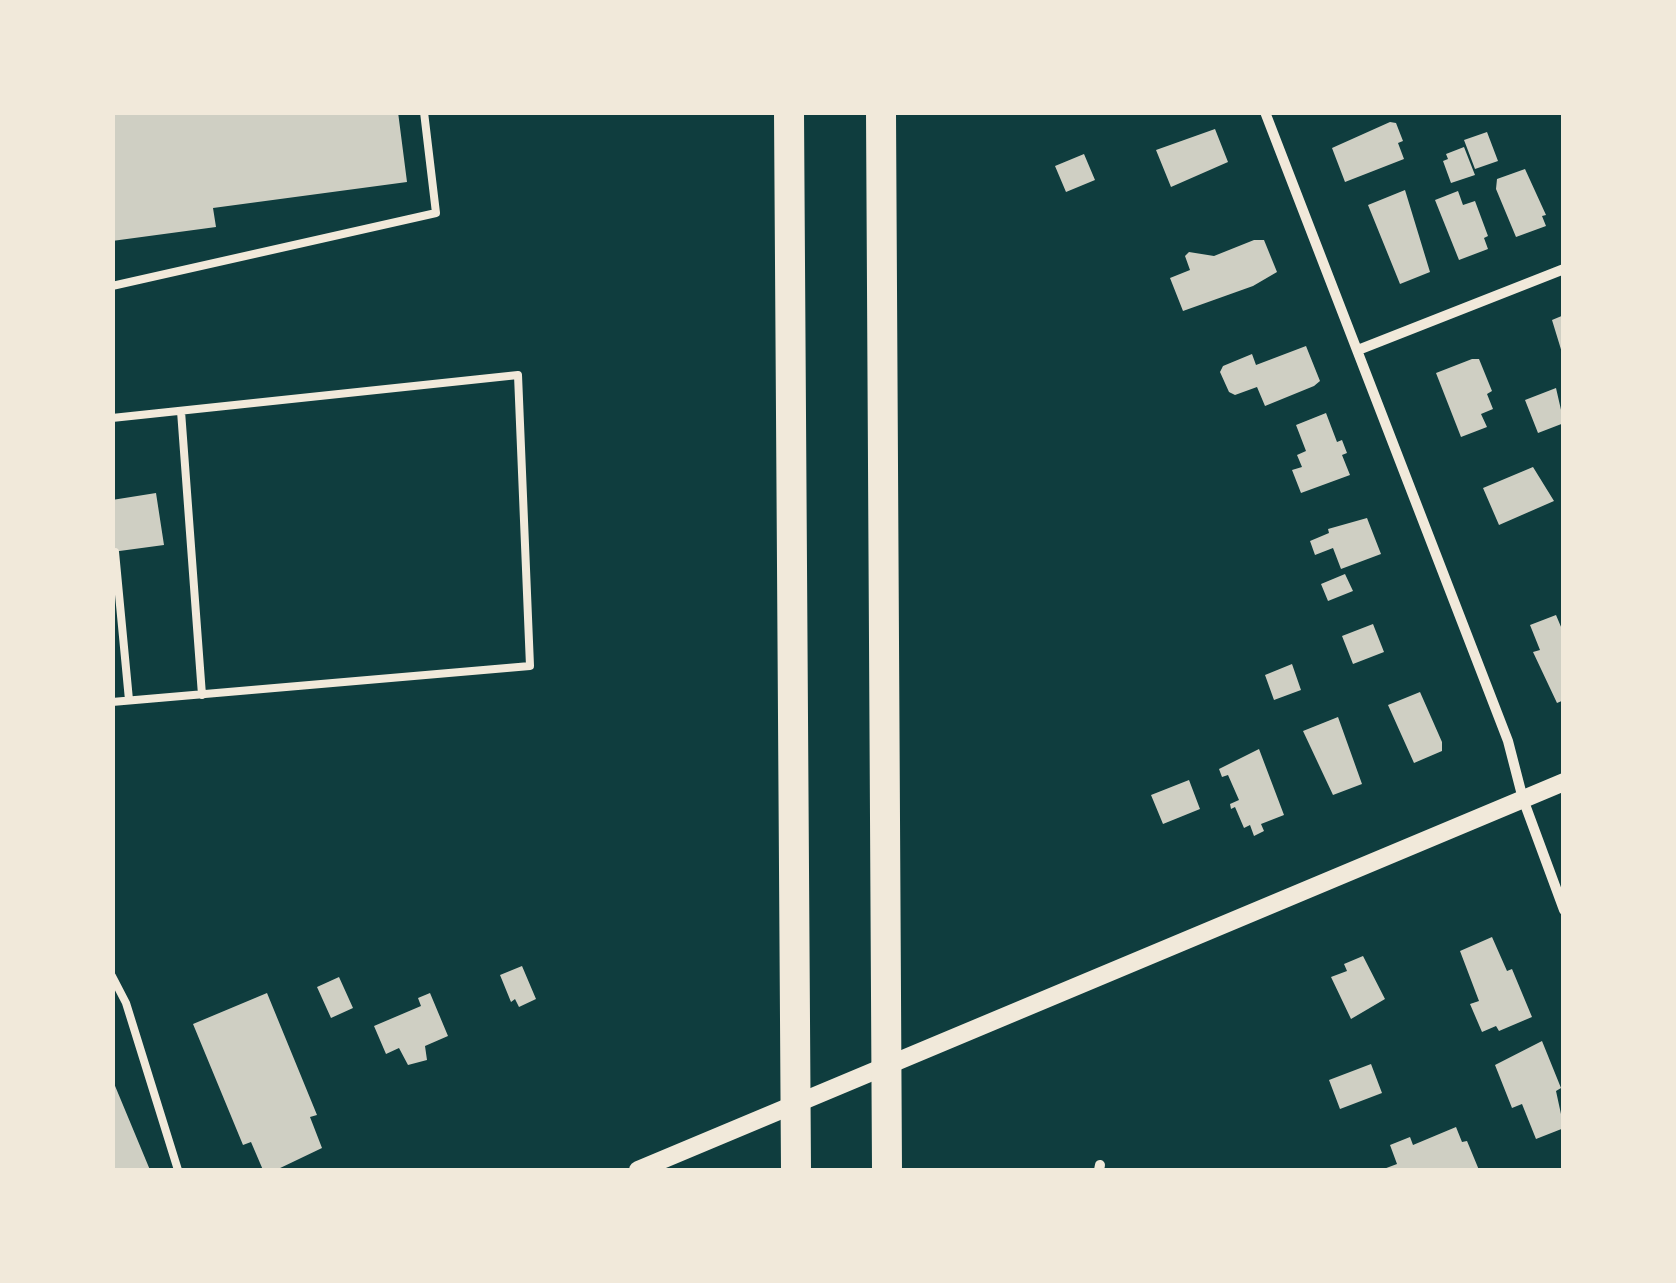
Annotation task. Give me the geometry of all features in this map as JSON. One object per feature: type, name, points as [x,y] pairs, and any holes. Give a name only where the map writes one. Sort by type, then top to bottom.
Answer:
[{"type":"highway","points":[[789,112],[796,1170]]},
{"type":"highway","points":[[880,112],[887,1170]]},
{"type":"street","points":[[1265,112],[1508,740],[1523,799],[1564,910]]},
{"type":"street","points":[[1358,350],[1564,269]]},
{"type":"street","points":[[638,1170],[934,1050],[1564,782]]},
{"type":"lane","points":[[112,286],[436,212],[424,112]]},
{"type":"lane","points":[[112,418],[518,375],[530,666],[112,702]]},
{"type":"lane","points":[[181,411],[202,695]]},
{"type":"lane","points":[[116,552],[129,700]]},
{"type":"lane","points":[[112,976],[126,1003],[178,1170]]},
{"type":"building","points":[[112,112],[398,112],[407,182],[213,208],[216,227],[112,241]]},
{"type":"building","points":[[1390,122],[1396,123],[1403,141],[1398,143],[1404,159],[1345,182],[1332,148]]},
{"type":"building","points":[[1215,129],[1228,162],[1171,187],[1156,150]]},
{"type":"building","points":[[1487,132],[1498,161],[1475,169],[1464,140]]},
{"type":"building","points":[[1464,147],[1475,175],[1451,183],[1443,161],[1448,159],[1446,154]]},
{"type":"building","points":[[1084,154],[1095,180],[1066,192],[1055,166]]},
{"type":"building","points":[[1525,169],[1546,215],[1542,216],[1546,226],[1516,237],[1496,189],[1497,179]]},
{"type":"building","points":[[1405,190],[1430,272],[1400,284],[1368,205]]},
{"type":"building","points":[[1458,191],[1463,205],[1475,201],[1488,236],[1484,238],[1488,249],[1459,260],[1435,200]]},
{"type":"building","points":[[1254,240],[1264,240],[1277,272],[1253,286],[1183,311],[1170,278],[1190,270],[1185,256],[1189,252],[1214,256]]},
{"type":"building","points":[[1564,315],[1564,356],[1563,356],[1552,320]]},
{"type":"building","points":[[1306,346],[1320,381],[1265,406],[1257,387],[1235,395],[1229,392],[1220,372],[1223,366],[1252,354],[1256,365]]},
{"type":"building","points":[[1479,359],[1492,391],[1487,394],[1493,409],[1481,414],[1487,427],[1461,437],[1436,373]]},
{"type":"building","points":[[1556,388],[1564,423],[1538,433],[1525,400]]},
{"type":"building","points":[[1326,413],[1337,442],[1342,440],[1347,453],[1342,455],[1350,475],[1301,493],[1292,470],[1302,467],[1297,455],[1306,451],[1296,425]]},
{"type":"building","points":[[1533,467],[1554,501],[1499,525],[1483,488]]},
{"type":"building","points":[[156,493],[164,545],[112,552],[112,500]]},
{"type":"building","points":[[1367,518],[1381,554],[1341,569],[1333,548],[1315,555],[1310,541],[1329,533],[1328,529]]},
{"type":"building","points":[[1345,574],[1353,591],[1328,601],[1321,584]]},
{"type":"building","points":[[1556,615],[1564,634],[1564,700],[1557,703],[1533,652],[1540,650],[1530,625]]},
{"type":"building","points":[[1373,624],[1384,652],[1353,664],[1342,636]]},
{"type":"building","points":[[1292,664],[1301,690],[1274,700],[1265,675]]},
{"type":"building","points":[[1420,692],[1442,742],[1442,751],[1414,763],[1388,705]]},
{"type":"building","points":[[1338,717],[1362,784],[1333,795],[1303,731]]},
{"type":"building","points":[[1259,749],[1284,815],[1261,824],[1264,831],[1254,836],[1250,825],[1244,828],[1235,807],[1231,809],[1230,804],[1239,800],[1228,775],[1222,777],[1219,769]]},
{"type":"building","points":[[1189,780],[1200,809],[1163,824],[1151,795]]},
{"type":"building","points":[[1492,937],[1507,971],[1512,969],[1532,1017],[1499,1031],[1496,1026],[1482,1032],[1470,1004],[1479,1001],[1460,951]]},
{"type":"building","points":[[1363,956],[1385,999],[1351,1019],[1331,977],[1347,971],[1344,964]]},
{"type":"building","points":[[522,966],[536,999],[519,1007],[515,999],[511,1002],[500,975]]},
{"type":"building","points":[[339,977],[353,1008],[331,1018],[317,987]]},
{"type":"building","points":[[267,993],[317,1115],[310,1117],[322,1148],[276,1170],[263,1170],[251,1142],[243,1145],[193,1024]]},
{"type":"building","points":[[430,993],[448,1036],[425,1046],[427,1060],[408,1065],[399,1048],[386,1054],[374,1026],[421,1006],[418,998]]},
{"type":"building","points":[[1542,1041],[1561,1088],[1556,1091],[1564,1128],[1536,1139],[1522,1104],[1512,1108],[1495,1065]]},
{"type":"building","points":[[1371,1064],[1382,1093],[1340,1109],[1329,1080]]},
{"type":"building","points":[[113,1081],[150,1170],[113,1170]]},
{"type":"building","points":[[1456,1127],[1462,1142],[1467,1141],[1479,1170],[1381,1170],[1397,1164],[1390,1145],[1410,1137],[1413,1145]]}]
